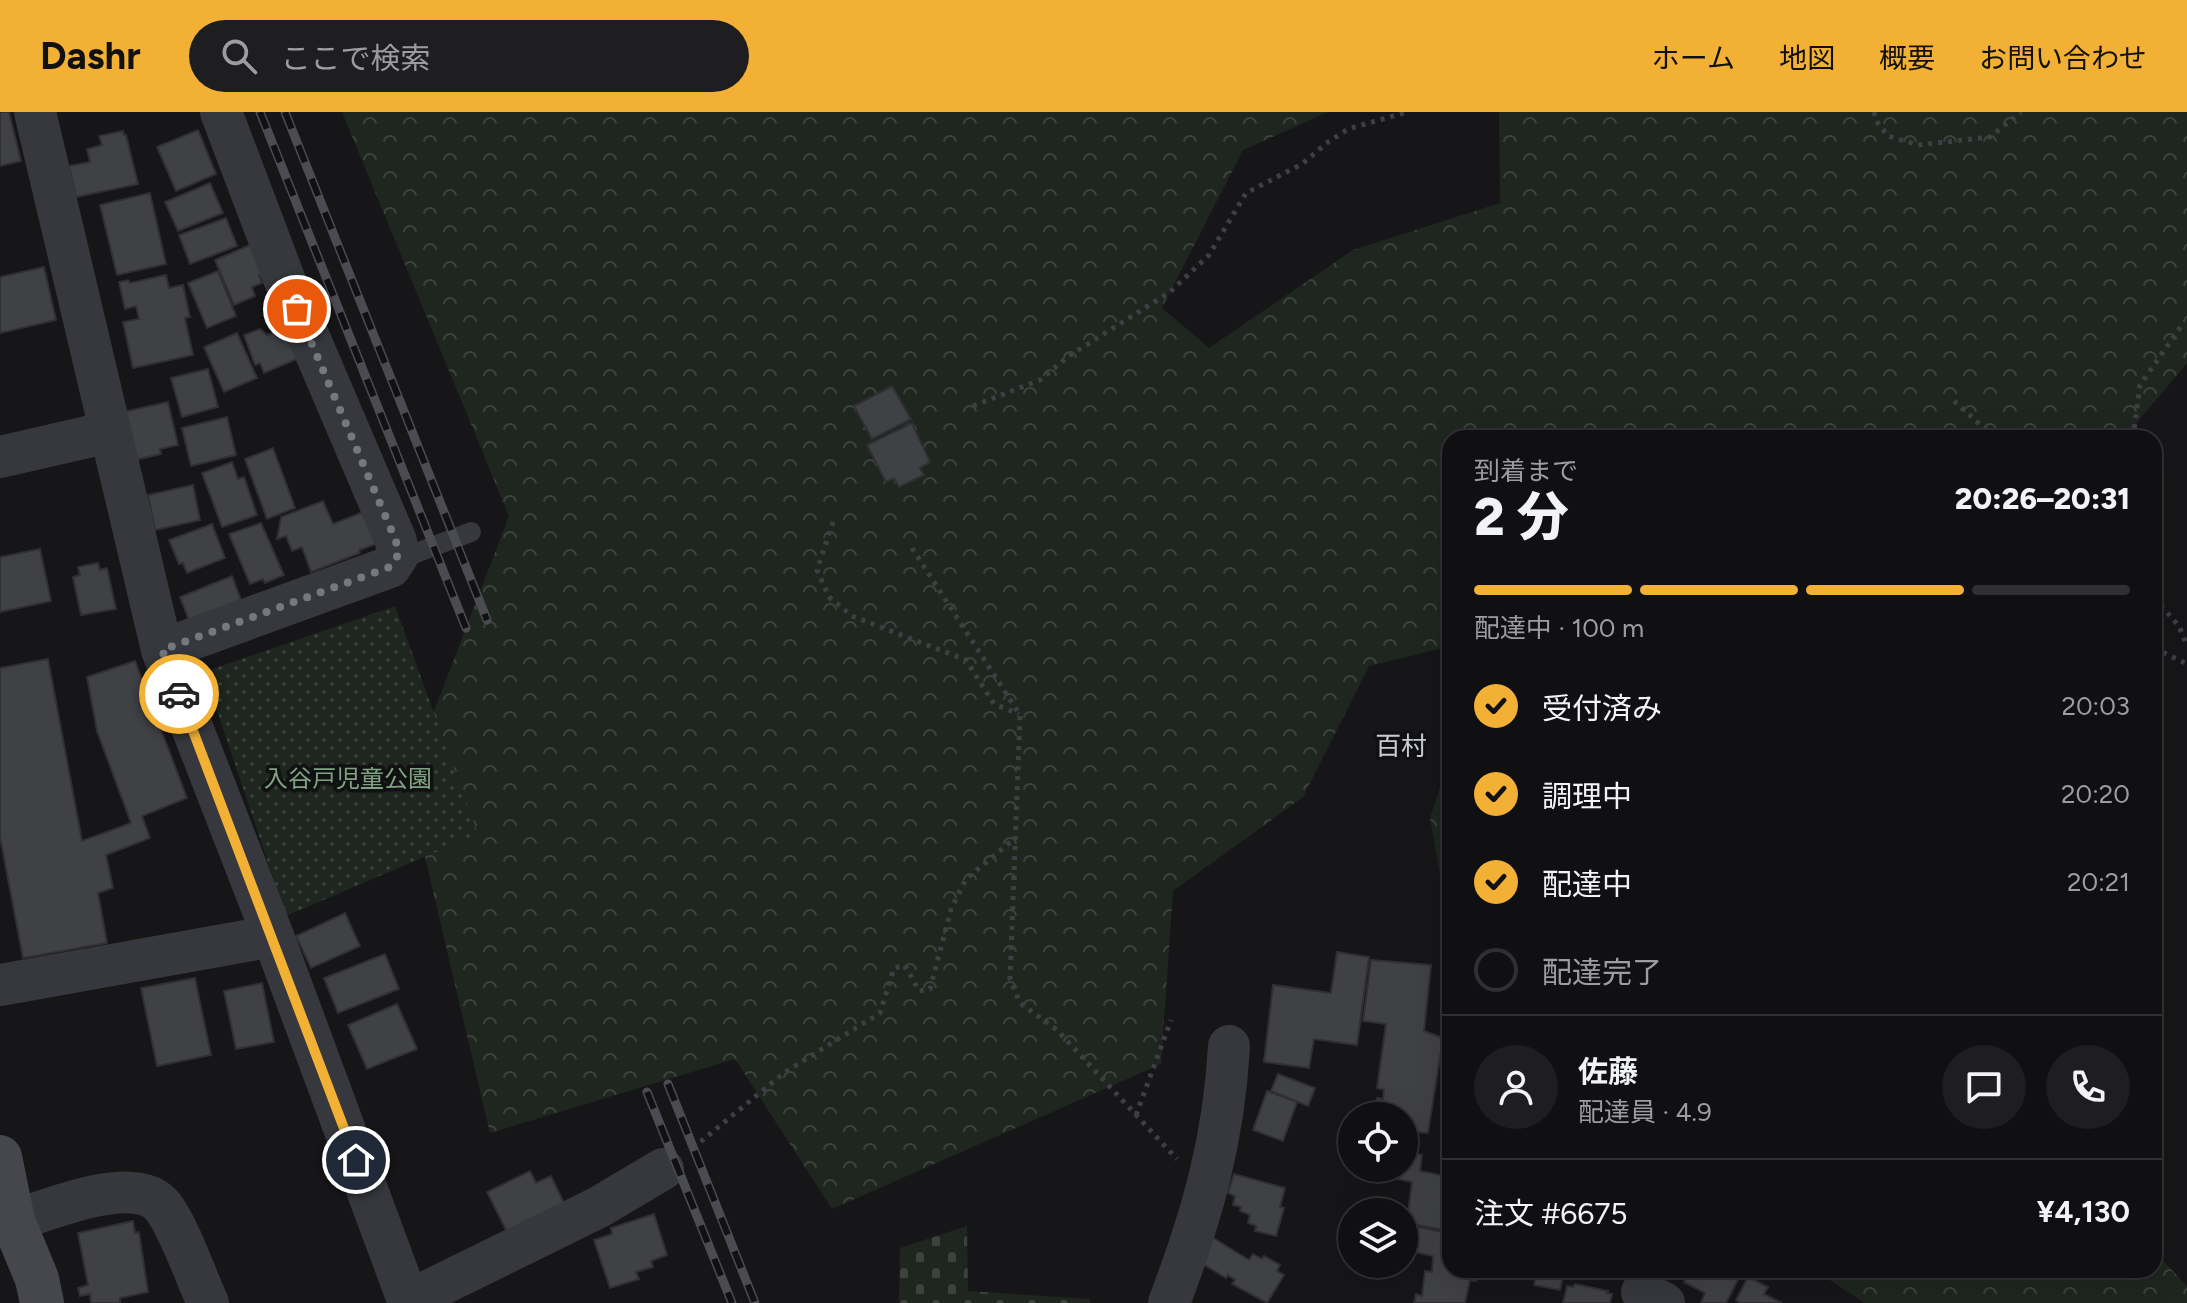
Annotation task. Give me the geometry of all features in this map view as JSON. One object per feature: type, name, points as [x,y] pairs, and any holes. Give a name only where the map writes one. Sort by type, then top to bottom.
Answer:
[{"type":"street","points":[[35,112],[162,650],[273,936],[408,1302],[599,1207],[663,1169]]},
{"type":"street","points":[[162,650],[390,567],[399,548],[285,281],[221,112]]},
{"type":"street","points":[[0,457],[109,432]]},
{"type":"street","points":[[0,985],[273,936]]},
{"type":"street","points":[[1169,1303],[1208,1192],[1227,1093],[1229,1046]]},
{"type":"street","points":[[0,1157],[13,1303]]},
{"type":"street","points":[[6,1222],[119,1191],[146,1194],[165,1209],[208,1303]]},
{"type":"street","points":[[6,1222],[37,1279],[42,1303]]},
{"type":"lane","points":[[395,561],[471,532]]},
{"type":"path","points":[[973,406],[1040,380],[1069,356],[1170,292],[1209,255],[1246,193],[1302,164],[1348,129],[1407,112]]},
{"type":"path","points":[[1874,112],[1876,121],[1888,136],[1902,143],[1918,145],[1990,137],[2021,112]]},
{"type":"path","points":[[2134,430],[2140,385],[2184,322]]},
{"type":"path","points":[[1954,401],[1986,430]]},
{"type":"path","points":[[833,522],[817,570],[829,597],[852,616],[966,660],[994,704],[1020,715]]},
{"type":"path","points":[[912,548],[1020,715],[1010,979],[1020,1003],[1057,1030],[1208,1192]]},
{"type":"path","points":[[2162,607],[2179,626],[2187,646]]},
{"type":"path","points":[[2162,652],[2187,664]]},
{"type":"path","points":[[712,1134],[785,1072],[880,1013],[894,968],[905,965],[919,991],[930,989],[951,909],[966,879],[1014,839]]},
{"type":"path","points":[[1136,1115],[1171,1020]]},
{"type":"green space","points":[[342,112],[1328,112],[1243,150],[1162,308],[1209,348],[1353,250],[1500,203],[1499,112],[2187,112],[2187,363],[2131,430],[1442,430],[1442,648],[1369,666],[1303,797],[1173,891],[1161,1064],[832,1209],[735,1059],[490,1133],[407,781],[509,516]]},
{"type":"green space","name":"入谷戸児童公園","points":[[395,606],[478,834],[286,916],[204,672]]},
{"type":"green space","points":[[1442,781],[1442,886],[1430,818]]},
{"type":"green space","points":[[967,1226],[968,1291],[1090,1299],[1090,1303],[899,1303],[900,1248]]},
{"type":"green space","points":[[2162,1259],[2187,1286],[2187,1303],[1865,1303],[1826,1278],[2162,1278]]},
{"type":"building","points":[[0,112],[9,112],[21,161],[0,166]]},
{"type":"building","points":[[198,130],[216,174],[176,191],[157,147]]},
{"type":"building","points":[[123,131],[138,184],[76,197],[69,166],[90,162],[87,149],[102,145],[99,136]]},
{"type":"building","points":[[210,183],[223,213],[178,231],[165,202]]},
{"type":"building","points":[[150,193],[166,264],[117,275],[100,205]]},
{"type":"building","points":[[226,218],[237,246],[190,264],[179,235]]},
{"type":"building","points":[[250,245],[262,274],[259,275],[262,283],[252,287],[255,296],[234,305],[215,260]]},
{"type":"building","points":[[44,267],[56,320],[0,333],[0,277]]},
{"type":"building","points":[[218,271],[236,316],[207,328],[188,283]]},
{"type":"building","points":[[166,275],[169,288],[183,285],[190,317],[185,318],[193,355],[133,368],[123,322],[139,319],[136,306],[125,309],[119,282],[128,280],[130,283]]},
{"type":"building","points":[[287,327],[299,358],[264,373],[260,363],[255,365],[244,335],[260,329],[267,335]]},
{"type":"building","points":[[237,333],[257,378],[224,392],[204,347]]},
{"type":"building","points":[[208,369],[218,407],[182,417],[171,378]]},
{"type":"building","points":[[892,386],[911,419],[872,439],[854,406]]},
{"type":"building","points":[[168,402],[178,445],[160,449],[161,454],[135,460],[123,412]]},
{"type":"building","points":[[227,417],[236,455],[191,466],[182,428]]},
{"type":"building","points":[[912,423],[930,462],[920,468],[924,475],[899,487],[894,478],[886,482],[867,445]]},
{"type":"building","points":[[273,448],[295,508],[267,519],[245,459]]},
{"type":"building","points":[[232,462],[238,479],[244,477],[257,515],[222,527],[202,473]]},
{"type":"building","points":[[193,485],[200,520],[155,530],[148,495]]},
{"type":"building","points":[[323,501],[333,524],[363,512],[376,544],[311,572],[302,547],[292,551],[286,536],[277,539],[281,517]]},
{"type":"building","points":[[261,523],[284,575],[265,583],[263,579],[250,584],[229,534]]},
{"type":"building","points":[[212,524],[225,558],[187,573],[183,563],[179,564],[169,540]]},
{"type":"building","points":[[40,549],[51,601],[0,612],[0,557]]},
{"type":"building","points":[[98,563],[100,570],[107,568],[116,609],[81,615],[73,577],[80,575],[78,567]]},
{"type":"building","points":[[232,576],[241,600],[189,620],[180,597]]},
{"type":"building","points":[[48,659],[82,841],[131,823],[97,731],[87,677],[135,661],[187,798],[142,816],[150,838],[106,855],[113,888],[98,893],[107,943],[23,958],[0,837],[0,668]]},
{"type":"building","points":[[345,913],[360,946],[311,968],[296,936]]},
{"type":"building","points":[[1337,952],[1369,957],[1357,1045],[1314,1039],[1309,1068],[1264,1062],[1273,985],[1331,993]]},
{"type":"building","points":[[385,954],[399,989],[338,1013],[324,978]]},
{"type":"building","points":[[1371,960],[1431,965],[1424,1031],[1442,1038],[1442,1044],[1428,1133],[1418,1132],[1418,1102],[1376,1102],[1377,1098],[1383,1099],[1384,1090],[1377,1088],[1386,1024],[1363,1021]]},
{"type":"building","points":[[195,978],[211,1055],[157,1066],[141,988]]},
{"type":"building","points":[[262,983],[274,1042],[236,1049],[224,991]]},
{"type":"building","points":[[397,1004],[417,1049],[367,1069],[348,1025]]},
{"type":"building","points":[[1278,1074],[1315,1088],[1308,1106],[1271,1091]]},
{"type":"building","points":[[1267,1091],[1297,1102],[1283,1141],[1253,1130]]},
{"type":"building","points":[[1418,1154],[1422,1155],[1420,1171],[1442,1175],[1442,1230],[1418,1225],[1418,1198],[1410,1198],[1412,1182],[1418,1182]]},
{"type":"building","points":[[530,1171],[536,1183],[551,1176],[565,1205],[508,1234],[487,1192]]},
{"type":"building","points":[[1234,1174],[1285,1188],[1280,1207],[1284,1208],[1276,1236],[1255,1231],[1256,1226],[1248,1223],[1250,1215],[1233,1205],[1235,1196],[1228,1193]]},
{"type":"building","points":[[654,1214],[667,1255],[651,1261],[653,1267],[636,1272],[639,1279],[610,1288],[594,1240],[612,1234],[611,1228]]},
{"type":"building","points":[[133,1221],[135,1233],[139,1232],[148,1292],[120,1298],[120,1303],[91,1303],[90,1294],[80,1296],[78,1288],[88,1285],[78,1233]]},
{"type":"building","points":[[1418,1227],[1442,1232],[1442,1278],[1477,1278],[1476,1281],[1470,1280],[1465,1303],[1414,1303],[1416,1294],[1422,1296],[1425,1271],[1432,1272],[1433,1256],[1418,1253]]},
{"type":"building","points":[[1210,1236],[1249,1260],[1253,1254],[1280,1265],[1277,1271],[1284,1275],[1267,1303],[1232,1284],[1235,1280],[1228,1275],[1226,1278],[1196,1260]]},
{"type":"building","points":[[1535,1278],[1562,1278],[1560,1290],[1534,1285]]},
{"type":"building","points":[[1686,1278],[1739,1278],[1726,1303],[1701,1303],[1705,1293],[1684,1282]]},
{"type":"building","points":[[1750,1278],[1768,1287],[1764,1294],[1782,1303],[1740,1303],[1736,1300]]},
{"type":"building","points":[[1575,1284],[1608,1291],[1612,1294],[1610,1303],[1563,1303],[1567,1286],[1573,1287]]},
{"type":"railway","points":[[260,112],[466,628]]},
{"type":"railway","points":[[285,112],[487,620]]},
{"type":"railway","points":[[668,1084],[755,1303]]},
{"type":"railway","points":[[647,1092],[732,1303]]},
{"type":"way so far","points":[[179,694],[162,650],[390,567],[398,555],[399,548],[297,309]]},
{"type":"district","name":"百村","points":[[1401,746]]},
{"type":"route","points":[[179,694],[356,1160]]}]
